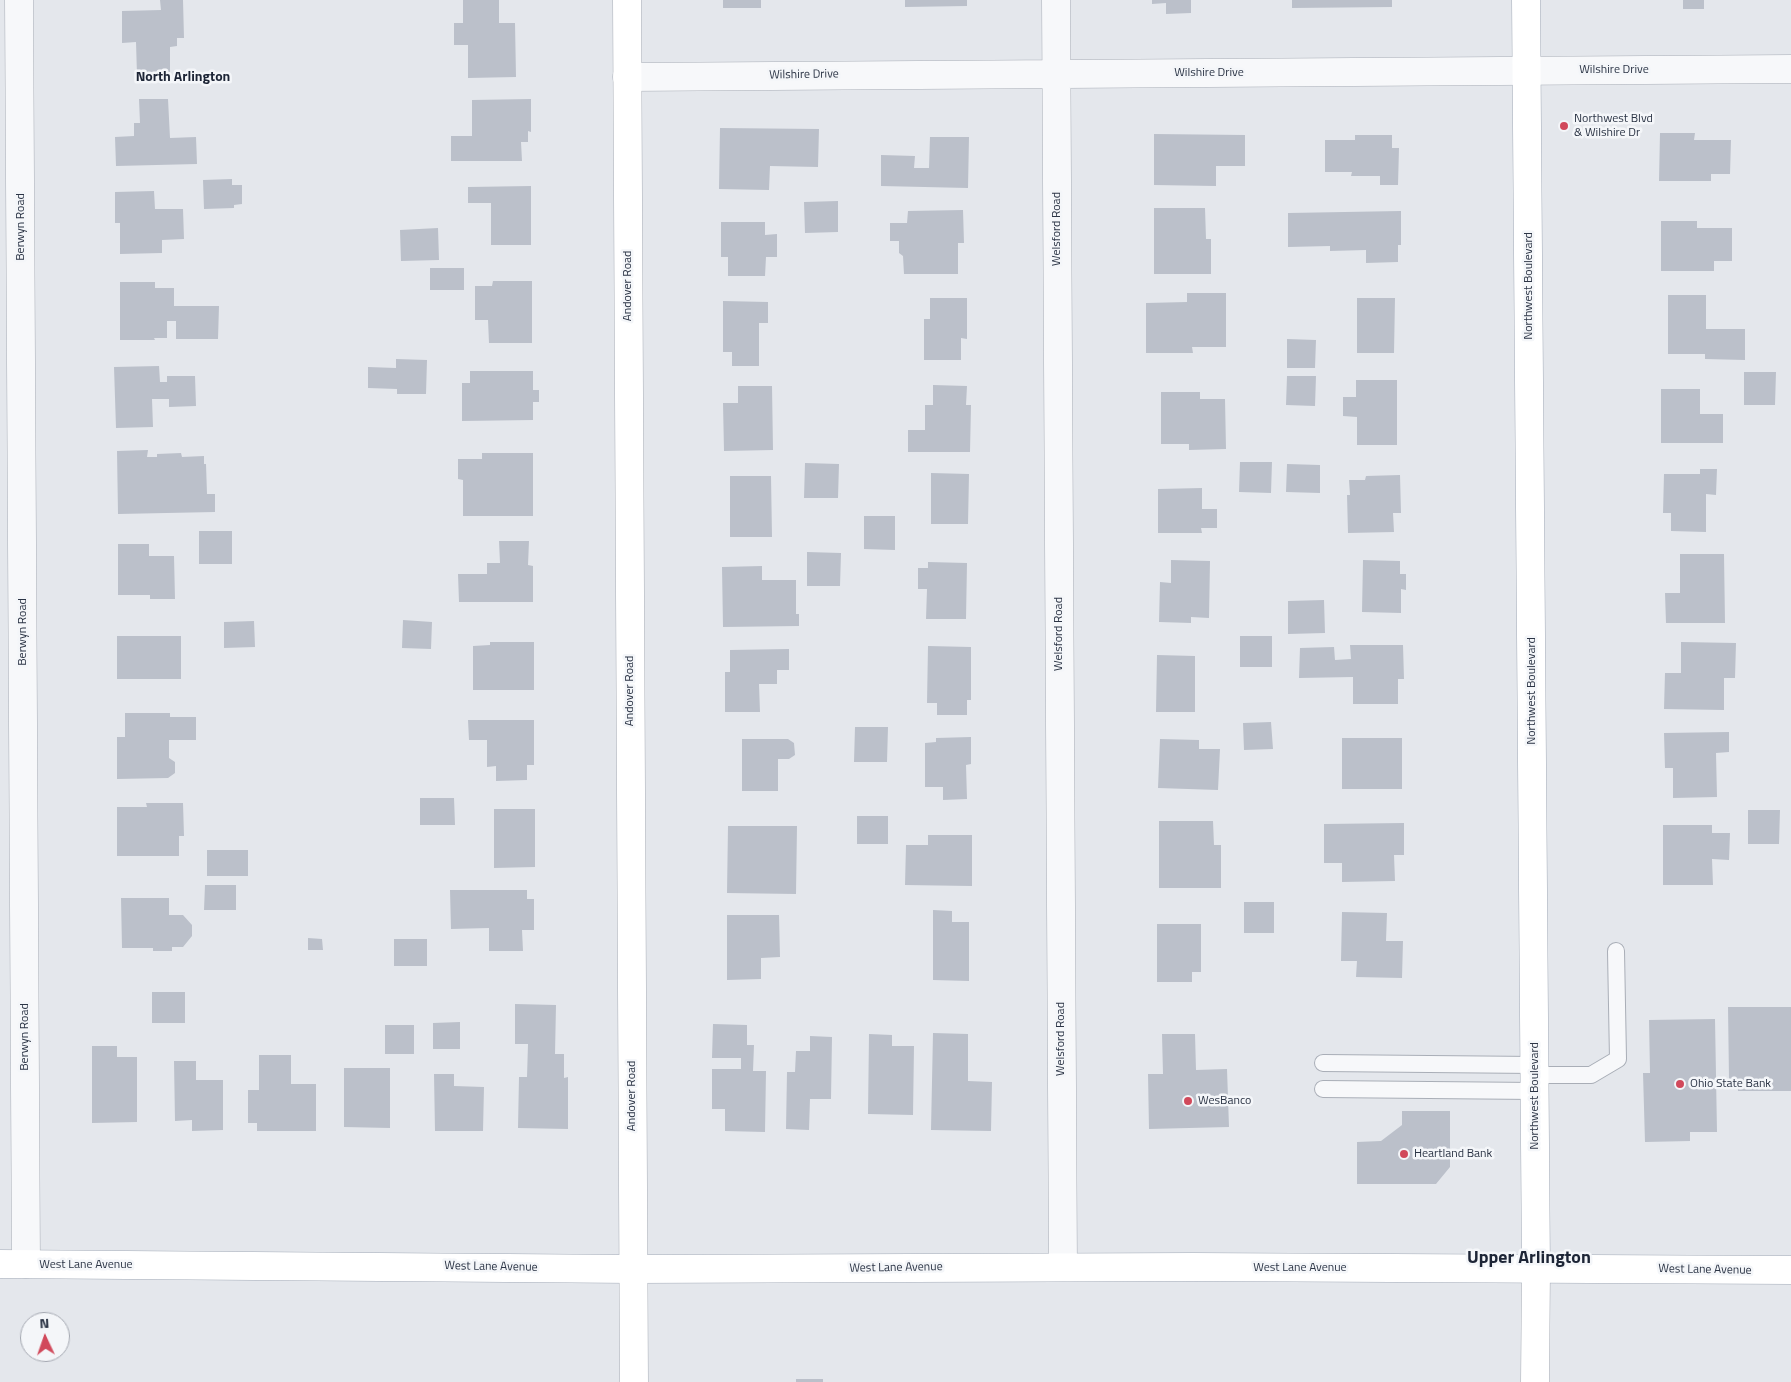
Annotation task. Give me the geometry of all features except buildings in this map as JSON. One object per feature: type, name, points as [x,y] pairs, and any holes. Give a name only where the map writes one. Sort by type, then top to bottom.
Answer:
[{"type":"main road","name":"Andover Road","points":[[627,0],[634,1382]]},
{"type":"main road","name":"Northwest Boulevard","points":[[1526,0],[1535,1077],[1535,1382]]},
{"type":"main road","name":"West Lane Avenue","points":[[13,1264],[633,1268],[1063,1267],[1791,1270]]},
{"type":"street","name":"Berwyn Road","points":[[13,1264],[19,0]]},
{"type":"street","name":"Welsford Road","points":[[1056,0],[1063,1267]]},
{"type":"street","name":"Wilshire Drive","points":[[627,77],[1791,69]]},
{"type":"lane","points":[[1323,1089],[1590,1075],[1618,1058],[1616,951]]},
{"type":"lane","points":[[1323,1063],[1535,1077]]},
{"type":"place","name":"Northwest Blvd & Wilshire Dr","points":[[1564,126]]},
{"type":"place","name":"Ohio State Bank","points":[[1680,1084]]},
{"type":"place","name":"WesBanco","points":[[1188,1101]]},
{"type":"place","name":"Heartland Bank","points":[[1404,1154]]},
{"type":"district","name":"North Arlington","points":[[183,78]]},
{"type":"district","name":"Upper Arlington","points":[[1529,1259]]}]
